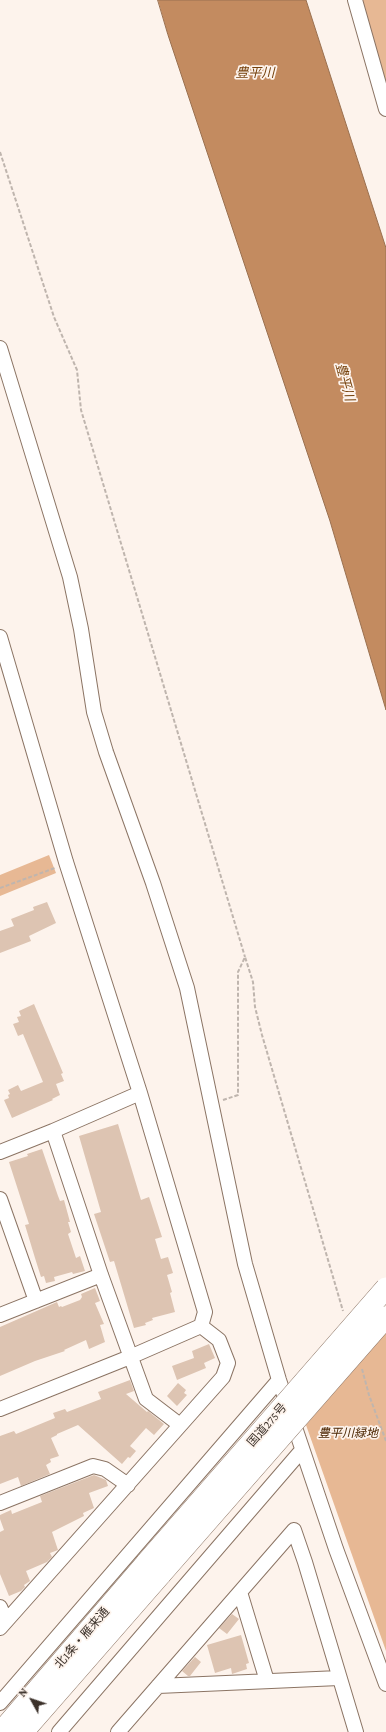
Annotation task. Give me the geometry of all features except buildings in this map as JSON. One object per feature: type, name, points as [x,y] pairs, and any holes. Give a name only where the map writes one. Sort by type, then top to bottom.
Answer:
[{"type":"highway","name":"国道275号","points":[[154,1568],[386,1288]]},
{"type":"highway","name":"国道275号","points":[[154,1568],[386,1317]]},
{"type":"highway","name":"北1条・雁来通","points":[[1,1732],[154,1568]]},
{"type":"highway","name":"北1条・雁来通","points":[[23,1732],[154,1568]]},
{"type":"street","points":[[355,0],[386,109]]},
{"type":"street","points":[[0,348],[70,578],[81,629],[96,718],[106,752],[153,883],[187,988],[245,1264],[279,1380],[302,1450],[336,1549],[386,1684]]},
{"type":"street","points":[[0,637],[66,862],[140,1093],[205,1312],[201,1326]]},
{"type":"street","points":[[0,1152],[53,1131],[140,1093]]},
{"type":"street","points":[[53,1131],[101,1275],[146,1399],[180,1425]]},
{"type":"street","points":[[0,1199],[36,1301]]},
{"type":"street","points":[[0,1315],[101,1275]]},
{"type":"street","points":[[0,1409],[130,1357],[201,1326]]},
{"type":"street","points":[[3,1625],[223,1377],[228,1363],[219,1340],[201,1326]]},
{"type":"street","points":[[0,1703],[279,1380]]},
{"type":"street","points":[[59,1732],[302,1450]]},
{"type":"street","points":[[0,1503],[93,1466],[105,1469],[128,1485]]},
{"type":"street","points":[[118,1732],[294,1530],[356,1732]]},
{"type":"street","points":[[240,1592],[267,1681]]},
{"type":"street","points":[[0,1607],[3,1625]]},
{"type":"street","points":[[158,1686],[339,1678]]},
{"type":"path","points":[[0,152],[54,317],[77,370],[81,410],[245,957],[254,982],[255,1007],[262,1035],[343,1311]]},
{"type":"path","points":[[0,888],[57,867]]},
{"type":"path","points":[[211,1105],[238,1095],[238,972],[245,957]]},
{"type":"path","points":[[362,1368],[369,1395],[386,1442]]},
{"type":"green space","points":[[359,0],[386,0],[386,96]]},
{"type":"green space","points":[[49,855],[56,873],[0,896],[0,875]]},
{"type":"green space","name":"豊平川緑地","points":[[386,1330],[386,1651],[306,1425]]},
{"type":"water","name":"豊平川","points":[[158,0],[306,0],[386,248],[386,710],[330,521],[168,35]]}]
